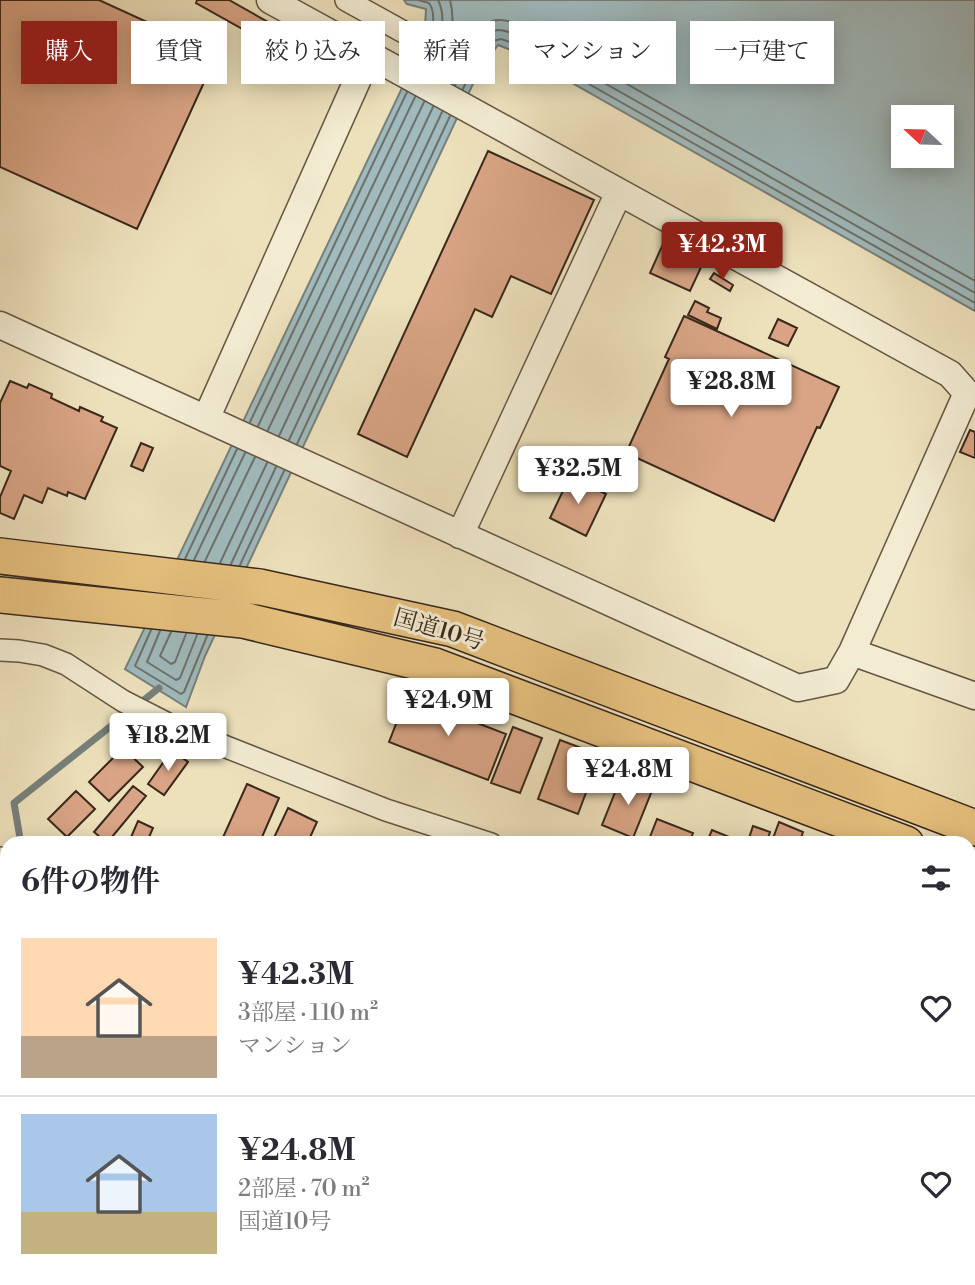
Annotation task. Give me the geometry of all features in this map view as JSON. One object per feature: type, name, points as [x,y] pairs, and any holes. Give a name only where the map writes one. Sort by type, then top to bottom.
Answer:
[{"type":"highway","name":"国道10号","points":[[0,556],[260,587],[453,629],[975,828]]},
{"type":"highway","name":"国道10号","points":[[0,594],[243,620],[435,666],[885,836]]},
{"type":"street","points":[[270,0],[309,21]]},
{"type":"street","points":[[346,0],[399,29]]},
{"type":"street","points":[[0,324],[798,688],[836,680],[852,652],[967,393],[950,374],[385,62]]},
{"type":"street","points":[[211,421],[365,84]]},
{"type":"street","points":[[460,535],[619,192]]},
{"type":"street","points":[[0,650],[19,650],[43,655],[66,664],[123,701],[168,724],[386,810],[466,836]]},
{"type":"street","points":[[852,652],[975,696]]},
{"type":"water","points":[[404,0],[975,0],[975,311],[574,84],[676,84],[676,21],[509,21],[509,49],[498,45],[495,49],[495,21],[425,21],[426,9],[407,4]]},
{"type":"water","points":[[404,84],[473,84],[205,656],[186,707],[125,669]]},
{"type":"building","points":[[0,0],[99,0],[145,21],[131,21],[131,84],[203,84],[137,229],[0,167]]},
{"type":"building","points":[[197,0],[229,0],[266,21],[241,21],[241,28],[196,3]]},
{"type":"building","points":[[488,151],[594,200],[551,294],[511,276],[492,317],[475,309],[407,457],[358,434]]},
{"type":"building","points":[[663,244],[703,263],[690,291],[650,273]]},
{"type":"building","points":[[714,273],[733,285],[730,291],[710,279]]},
{"type":"building","points":[[695,301],[709,308],[707,312],[721,318],[717,329],[688,315]]},
{"type":"building","points":[[684,316],[839,387],[820,428],[817,427],[774,521],[626,453],[669,359],[665,357]]},
{"type":"building","points":[[778,319],[797,328],[788,346],[769,338]]},
{"type":"building","points":[[10,381],[27,388],[29,384],[52,394],[51,398],[79,411],[80,407],[103,417],[101,421],[117,428],[85,499],[68,492],[67,496],[48,488],[42,503],[24,495],[14,519],[0,513],[0,497],[11,471],[0,466],[0,403]]},
{"type":"building","points":[[970,430],[975,432],[975,458],[960,452]]},
{"type":"building","points":[[141,443],[153,448],[143,471],[131,466]]},
{"type":"building","points":[[570,476],[606,494],[586,536],[550,518]]},
{"type":"building","points":[[407,696],[506,734],[488,780],[389,742]]},
{"type":"building","points":[[513,727],[542,738],[520,793],[491,783]]},
{"type":"building","points":[[560,740],[600,755],[578,814],[538,799]]},
{"type":"building","points":[[123,748],[143,767],[109,801],[89,782]]},
{"type":"building","points":[[172,750],[188,762],[164,795],[148,784]]},
{"type":"building","points":[[622,775],[653,788],[634,836],[602,825]]},
{"type":"building","points":[[247,784],[279,798],[262,836],[224,836]]},
{"type":"building","points":[[133,786],[146,796],[113,836],[99,836],[94,832]]},
{"type":"building","points":[[76,791],[95,809],[68,836],[48,819]]},
{"type":"building","points":[[288,808],[317,822],[311,836],[275,836]]},
{"type":"building","points":[[657,819],[693,833],[692,836],[650,836]]},
{"type":"building","points":[[138,821],[153,828],[150,836],[131,836]]},
{"type":"building","points":[[779,822],[803,832],[802,836],[774,836]]},
{"type":"building","points":[[753,826],[770,832],[769,836],[750,836]]},
{"type":"building","points":[[712,830],[727,836],[709,836]]},
{"type":"waterway","points":[[20,836],[14,803],[159,688]]}]
